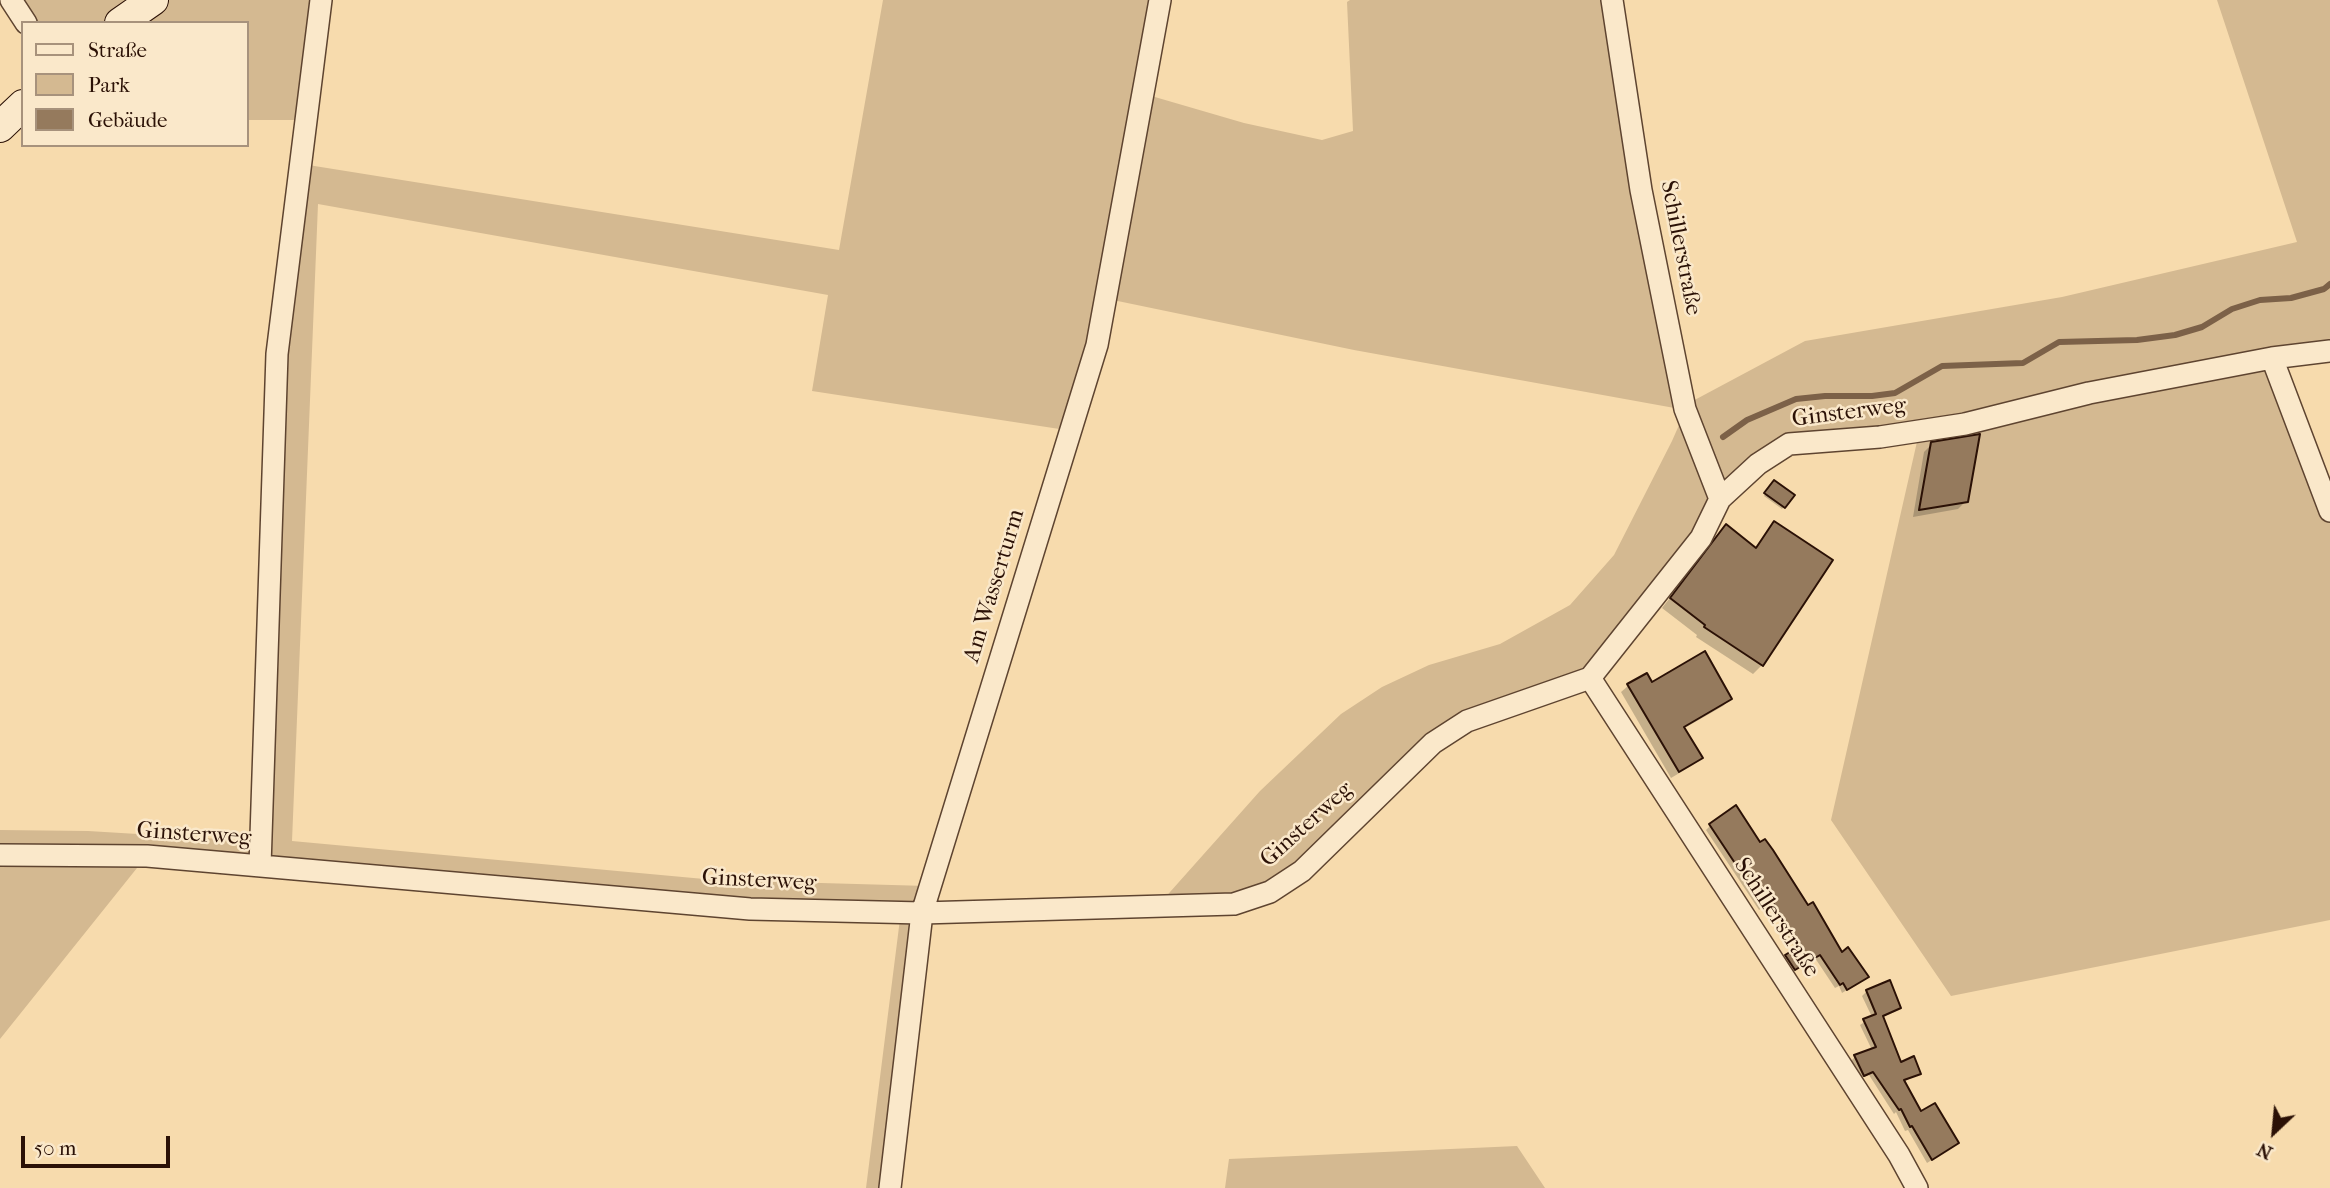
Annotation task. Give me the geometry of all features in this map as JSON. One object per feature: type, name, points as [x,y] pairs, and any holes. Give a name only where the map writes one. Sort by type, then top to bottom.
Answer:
[{"type":"main road","points":[[123,21],[152,0]]},
{"type":"main road","points":[[0,127],[21,107]]},
{"type":"street","points":[[11,0],[25,21]]},
{"type":"street","points":[[260,866],[277,354],[321,0]]},
{"type":"street","name":"Am Wasserturm","points":[[890,1188],[922,913],[1097,345],[1160,0]]},
{"type":"street","name":"Schillerstraße","points":[[1612,0],[1642,190],[1685,409],[1720,499]]},
{"type":"street","name":"Ginsterweg","points":[[0,855],[147,856],[750,909],[922,913],[1234,904],[1270,892],[1302,871],[1433,743],[1467,721],[1590,678],[1701,538],[1720,499],[1758,464],[1789,444],[1880,437],[1965,424],[2089,393],[2272,358],[2330,351]]},
{"type":"street","points":[[2272,358],[2330,511]]},
{"type":"street","name":"Schillerstraße","points":[[1590,678],[1899,1155],[1917,1188]]},
{"type":"green space","points":[[21,0],[139,0],[107,21],[36,21]]},
{"type":"green space","points":[[166,0],[317,0],[301,120],[248,120],[248,21],[133,21]]},
{"type":"green space","points":[[883,0],[1151,0],[1092,344],[1066,430],[812,391],[828,295],[318,204],[292,841],[715,880],[927,886],[915,905],[754,904],[271,857],[282,353],[302,164],[839,250]]},
{"type":"green space","points":[[1609,0],[1680,409],[1354,350],[1108,299],[1148,95],[1244,123],[1322,140],[1353,131],[1347,2]]},
{"type":"green space","points":[[2217,0],[2330,0],[2330,345],[1965,420],[1789,441],[1723,491],[1689,403],[1805,341],[2062,297],[2297,242]]},
{"type":"green space","points":[[2270,362],[2330,521],[2330,920],[1951,996],[1831,820],[1919,433]]},
{"type":"green space","points":[[1683,416],[1716,502],[1585,674],[1465,718],[1298,868],[1230,899],[1162,901],[1260,791],[1341,714],[1382,687],[1429,665],[1500,644],[1570,605],[1614,555]]},
{"type":"green space","points":[[0,830],[88,831],[253,841],[251,852],[241,859],[0,849]]},
{"type":"green space","points":[[141,863],[0,1039],[0,866]]},
{"type":"green space","points":[[900,919],[908,923],[911,934],[884,1188],[866,1188]]},
{"type":"green space","points":[[1517,1146],[1545,1188],[1225,1188],[1229,1159]]},
{"type":"building","points":[[1980,434],[1968,502],[1919,510],[1931,442]]},
{"type":"building","points":[[1774,480],[1795,495],[1785,508],[1764,493]]},
{"type":"building","points":[[1774,521],[1833,560],[1763,666],[1704,627],[1705,625],[1670,598],[1726,524],[1756,548]]},
{"type":"building","points":[[1705,651],[1732,699],[1684,727],[1703,758],[1679,772],[1627,684],[1647,673],[1652,682]]},
{"type":"building","points":[[1736,805],[1760,842],[1765,839],[1773,850],[1808,905],[1813,902],[1842,952],[1848,947],[1869,977],[1847,990],[1843,983],[1840,985],[1820,955],[1795,970],[1785,955],[1800,946],[1772,901],[1764,907],[1709,824]]},
{"type":"building","points":[[1890,980],[1901,1008],[1883,1016],[1901,1062],[1914,1056],[1921,1074],[1904,1080],[1921,1111],[1935,1103],[1959,1143],[1932,1160],[1901,1109],[1899,1110],[1873,1072],[1864,1076],[1854,1055],[1876,1047],[1863,1019],[1876,1014],[1866,990]]},
{"type":"waterway","points":[[1723,437],[1747,420],[1796,399],[1895,393],[1942,366],[2023,363],[2059,342],[2137,340],[2175,335],[2202,327],[2232,309],[2260,300],[2291,298],[2324,289],[2330,284]]}]
